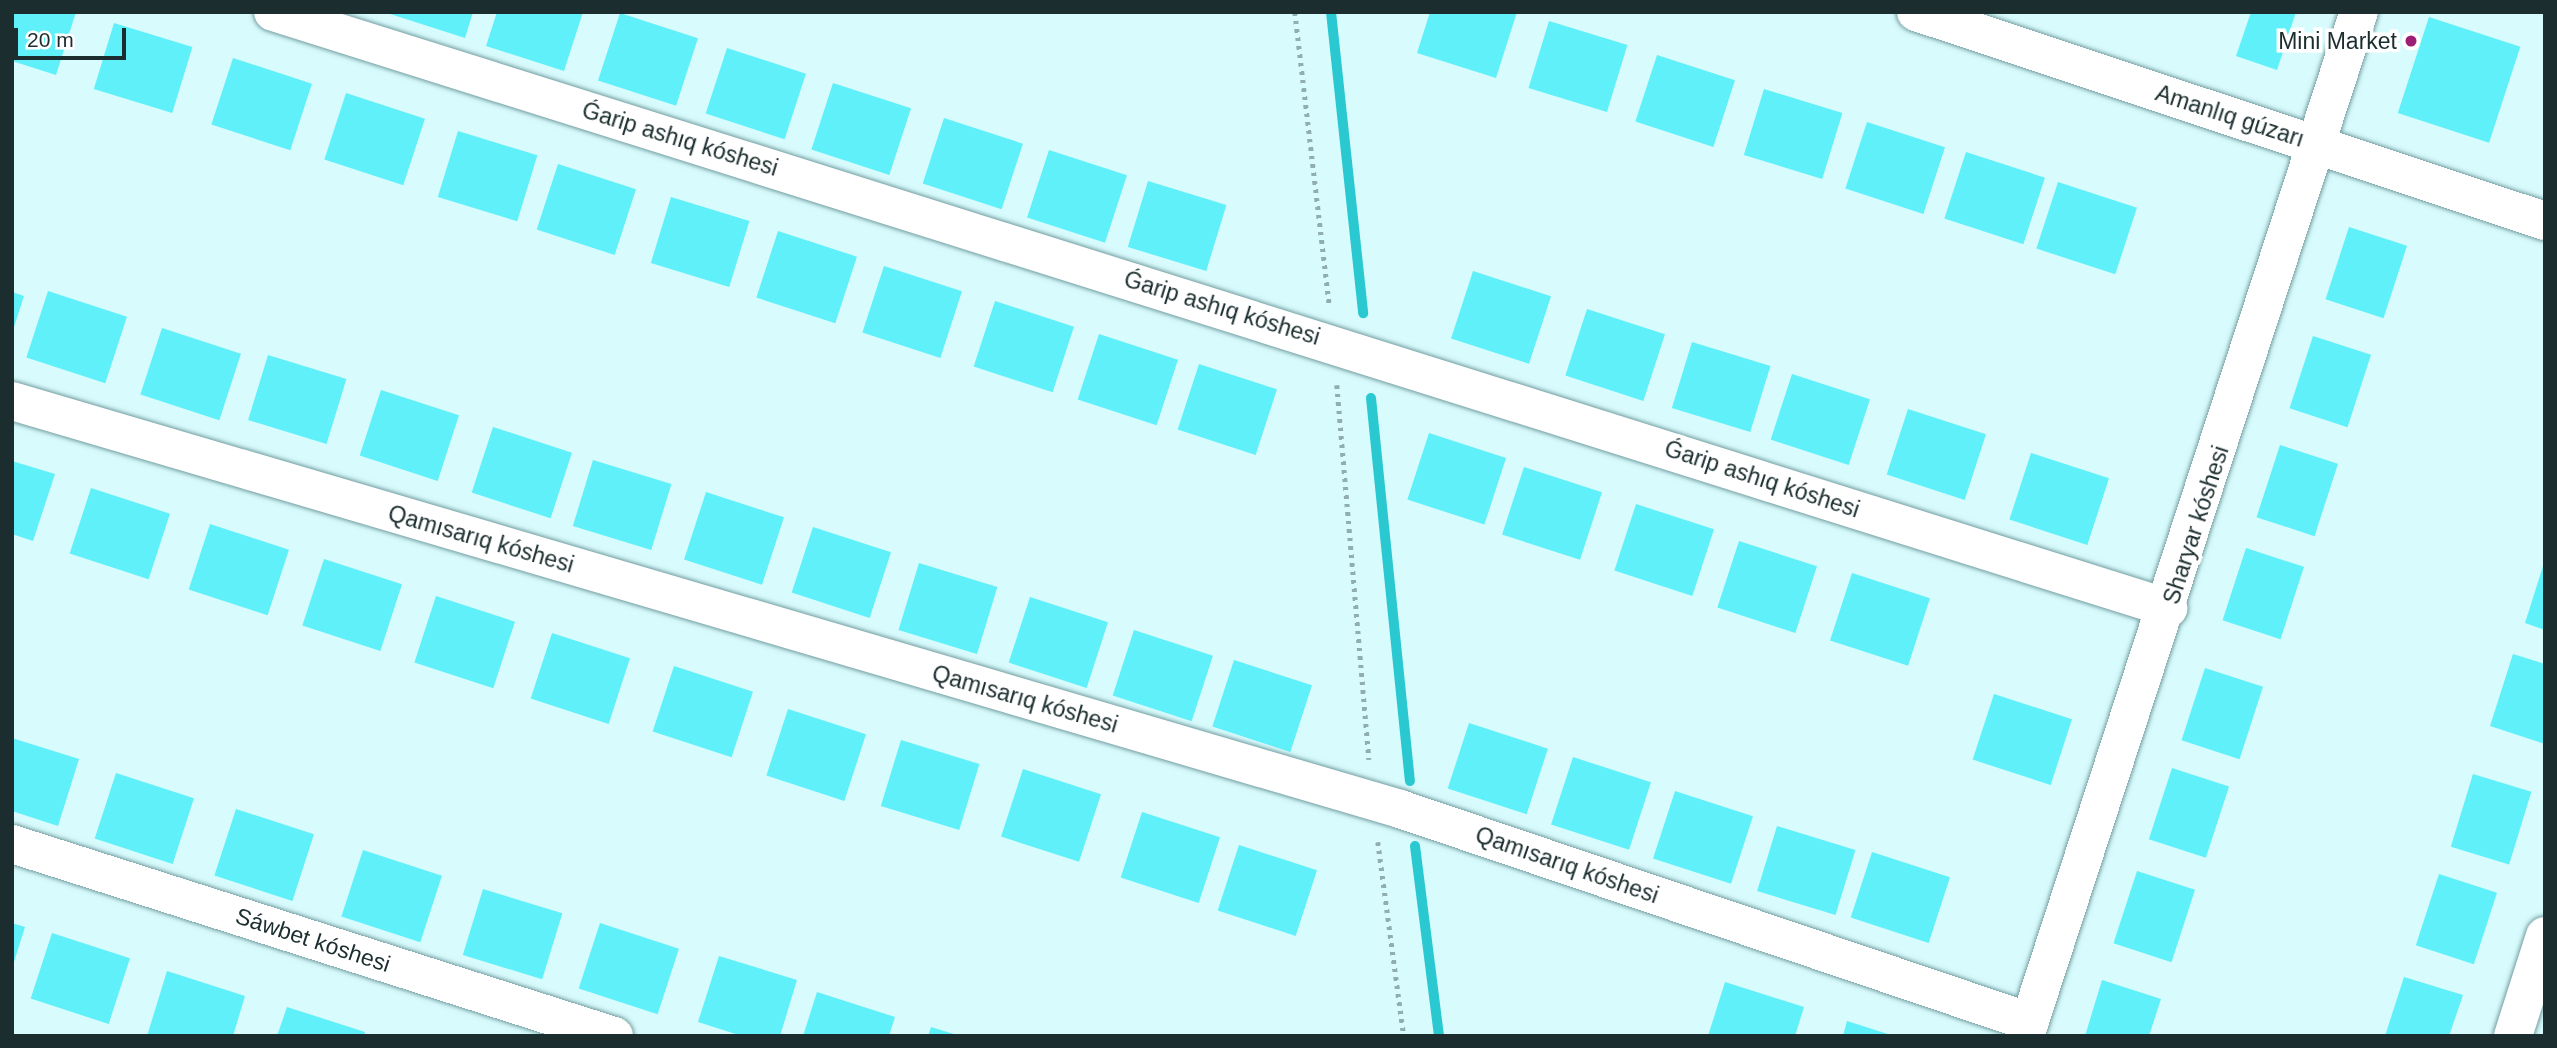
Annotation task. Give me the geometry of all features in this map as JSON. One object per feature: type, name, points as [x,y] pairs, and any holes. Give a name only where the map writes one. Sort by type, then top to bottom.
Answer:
[{"type":"street","name":"Ǵarip ashıq kóshesi","points":[[273,12],[1333,343],[2168,608]]},
{"type":"street","name":"Amanlıq gúzarı","points":[[1916,12],[2545,221]]},
{"type":"street","name":"Sharyar kóshesi","points":[[2028,1029],[2168,608],[2360,12]]},
{"type":"street","name":"Qamısarıq kóshesi","points":[[12,401],[1373,801],[2028,1029]]},
{"type":"street","name":"Sáwbet kóshesi","points":[[12,844],[614,1036]]},
{"type":"street","points":[[2513,1036],[2545,936]]},
{"type":"path","points":[[1295,12],[1333,343],[1373,801],[1404,1036]]},
{"type":"building","points":[[12,12],[76,12],[56,75],[12,61]]},
{"type":"building","points":[[384,12],[473,12],[465,38]]},
{"type":"building","points":[[497,12],[583,12],[564,71],[486,46]]},
{"type":"building","points":[[1430,12],[1517,12],[1496,78],[1417,53]]},
{"type":"building","points":[[2251,12],[2296,12],[2277,70],[2236,56]]},
{"type":"building","points":[[620,13],[698,38],[676,106],[598,81]]},
{"type":"building","points":[[2429,17],[2520,47],[2489,143],[2398,113]]},
{"type":"building","points":[[1549,21],[1627,45],[1607,112],[1529,88]]},
{"type":"building","points":[[114,23],[192,47],[172,113],[94,89]]},
{"type":"building","points":[[727,48],[806,74],[785,139],[706,114]]},
{"type":"building","points":[[1657,55],[1735,80],[1713,147],[1635,122]]},
{"type":"building","points":[[233,58],[312,84],[290,150],[211,125]]},
{"type":"building","points":[[833,83],[911,108],[889,175],[811,150]]},
{"type":"building","points":[[1764,89],[1842,113],[1822,179],[1744,155]]},
{"type":"building","points":[[346,93],[425,119],[403,185],[324,160]]},
{"type":"building","points":[[944,118],[1023,144],[1002,209],[923,184]]},
{"type":"building","points":[[1867,122],[1945,147],[1923,214],[1845,189]]},
{"type":"building","points":[[458,131],[537,155],[517,221],[438,197]]},
{"type":"building","points":[[1049,150],[1127,175],[1105,243],[1027,218]]},
{"type":"building","points":[[1966,152],[2045,178],[2023,244],[1944,219]]},
{"type":"building","points":[[558,164],[636,189],[615,255],[537,230]]},
{"type":"building","points":[[1148,181],[1226,205],[1206,271],[1128,247]]},
{"type":"building","points":[[2058,182],[2137,208],[2115,274],[2036,249]]},
{"type":"building","points":[[671,197],[749,221],[729,287],[651,263]]},
{"type":"building","points":[[2349,227],[2407,246],[2384,318],[2326,299]]},
{"type":"building","points":[[778,231],[857,257],[835,323],[756,298]]},
{"type":"building","points":[[884,266],[962,291],[940,358],[862,333]]},
{"type":"building","points":[[1473,271],[1551,296],[1529,364],[1451,339]]},
{"type":"building","points":[[48,291],[127,317],[105,383],[26,358]]},
{"type":"building","points":[[12,292],[24,296],[13,330],[12,330]]},
{"type":"building","points":[[995,301],[1074,327],[1053,392],[974,367]]},
{"type":"building","points":[[1587,309],[1665,334],[1643,401],[1565,376]]},
{"type":"building","points":[[162,328],[241,354],[219,420],[140,395]]},
{"type":"building","points":[[1099,334],[1178,360],[1157,425],[1078,400]]},
{"type":"building","points":[[2313,336],[2371,355],[2348,427],[2290,408]]},
{"type":"building","points":[[1692,342],[1770,366],[1750,432],[1672,408]]},
{"type":"building","points":[[268,355],[346,379],[327,444],[248,420]]},
{"type":"building","points":[[1199,364],[1277,389],[1256,455],[1178,430]]},
{"type":"building","points":[[1792,374],[1870,399],[1849,465],[1771,440]]},
{"type":"building","points":[[381,390],[459,415],[438,481],[360,456]]},
{"type":"building","points":[[1908,409],[1986,434],[1965,500],[1887,475]]},
{"type":"building","points":[[493,427],[572,453],[551,518],[472,493]]},
{"type":"building","points":[[1429,433],[1506,458],[1484,525],[1407,500]]},
{"type":"building","points":[[2280,445],[2338,464],[2315,536],[2257,517]]},
{"type":"building","points":[[2031,453],[2109,478],[2087,545],[2009,520]]},
{"type":"building","points":[[593,460],[671,484],[651,550],[573,526]]},
{"type":"building","points":[[12,461],[55,474],[33,541],[12,534]]},
{"type":"building","points":[[1524,467],[1602,492],[1580,560],[1502,535]]},
{"type":"building","points":[[91,488],[170,514],[149,579],[70,554]]},
{"type":"building","points":[[706,492],[784,517],[762,585],[684,560]]},
{"type":"building","points":[[1636,504],[1714,529],[1692,596],[1614,571]]},
{"type":"building","points":[[210,524],[289,550],[268,615],[189,590]]},
{"type":"building","points":[[813,527],[891,552],[870,618],[792,593]]},
{"type":"building","points":[[1739,541],[1817,566],[1795,633],[1717,608]]},
{"type":"building","points":[[2246,548],[2304,567],[2281,639],[2223,620]]},
{"type":"building","points":[[324,559],[402,584],[380,651],[302,626]]},
{"type":"building","points":[[919,563],[997,587],[977,654],[899,630]]},
{"type":"building","points":[[2545,563],[2545,630],[2525,623]]},
{"type":"building","points":[[1852,573],[1930,598],[1908,666],[1830,641]]},
{"type":"building","points":[[436,596],[515,622],[493,688],[414,663]]},
{"type":"building","points":[[1030,597],[1108,622],[1087,688],[1009,663]]},
{"type":"building","points":[[1134,630],[1213,656],[1192,721],[1113,696]]},
{"type":"building","points":[[552,633],[630,658],[609,724],[531,699]]},
{"type":"building","points":[[2513,654],[2545,664],[2545,744],[2490,726]]},
{"type":"building","points":[[1234,660],[1312,685],[1290,752],[1212,727]]},
{"type":"building","points":[[674,666],[753,692],[732,757],[653,732]]},
{"type":"building","points":[[2205,668],[2263,687],[2240,759],[2182,740]]},
{"type":"building","points":[[1994,694],[2072,719],[2051,785],[1973,760]]},
{"type":"building","points":[[788,709],[866,734],[844,801],[766,776]]},
{"type":"building","points":[[1469,723],[1548,749],[1527,814],[1448,789]]},
{"type":"building","points":[[12,738],[79,759],[58,826],[12,811]]},
{"type":"building","points":[[901,740],[979,764],[959,830],[881,806]]},
{"type":"building","points":[[1573,757],[1651,782],[1629,850],[1551,825]]},
{"type":"building","points":[[2172,768],[2229,787],[2206,858],[2149,839]]},
{"type":"building","points":[[1023,769],[1101,794],[1079,862],[1001,837]]},
{"type":"building","points":[[116,773],[194,798],[173,864],[95,839]]},
{"type":"building","points":[[2473,774],[2531,792],[2509,865],[2451,847]]},
{"type":"building","points":[[1675,791],[1753,816],[1731,884],[1653,859]]},
{"type":"building","points":[[236,809],[314,834],[292,901],[214,876]]},
{"type":"building","points":[[1142,812],[1220,837],[1199,903],[1121,878]]},
{"type":"building","points":[[1777,826],[1855,850],[1836,915],[1757,891]]},
{"type":"building","points":[[1239,845],[1317,870],[1296,936],[1218,911]]},
{"type":"building","points":[[363,850],[442,876],[420,942],[341,917]]},
{"type":"building","points":[[1872,852],[1950,877],[1929,943],[1851,918]]},
{"type":"building","points":[[2137,871],[2195,890],[2172,962],[2114,943]]},
{"type":"building","points":[[2439,874],[2497,893],[2474,964],[2416,945]]},
{"type":"building","points":[[483,889],[562,913],[542,979],[463,955]]},
{"type":"building","points":[[12,923],[25,927],[13,965],[12,965]]},
{"type":"building","points":[[600,923],[679,949],[658,1014],[579,989]]},
{"type":"building","points":[[52,933],[130,958],[109,1024],[31,999]]},
{"type":"building","points":[[719,956],[797,980],[780,1036],[742,1036],[698,1022]]},
{"type":"building","points":[[167,971],[245,996],[233,1036],[147,1036]]},
{"type":"building","points":[[2404,977],[2463,995],[2449,1036],[2385,1036]]},
{"type":"building","points":[[2102,980],[2161,999],[2149,1036],[2085,1036]]},
{"type":"building","points":[[1725,982],[1804,1007],[1795,1036],[1708,1036]]},
{"type":"building","points":[[817,992],[895,1017],[889,1036],[803,1036]]},
{"type":"building","points":[[287,1007],[365,1032],[364,1036],[277,1036]]},
{"type":"building","points":[[1847,1021],[1891,1035],[1891,1036],[1843,1036]]},
{"type":"building","points":[[931,1027],[957,1035],[957,1036],[928,1036]]},
{"type":"waterway","points":[[1331,12],[1363,313]]},
{"type":"waterway","points":[[1371,398],[1410,781]]},
{"type":"waterway","points":[[1415,846],[1439,1036]]},
{"type":"place","name":"Mini Market","points":[[2411,41]]}]
